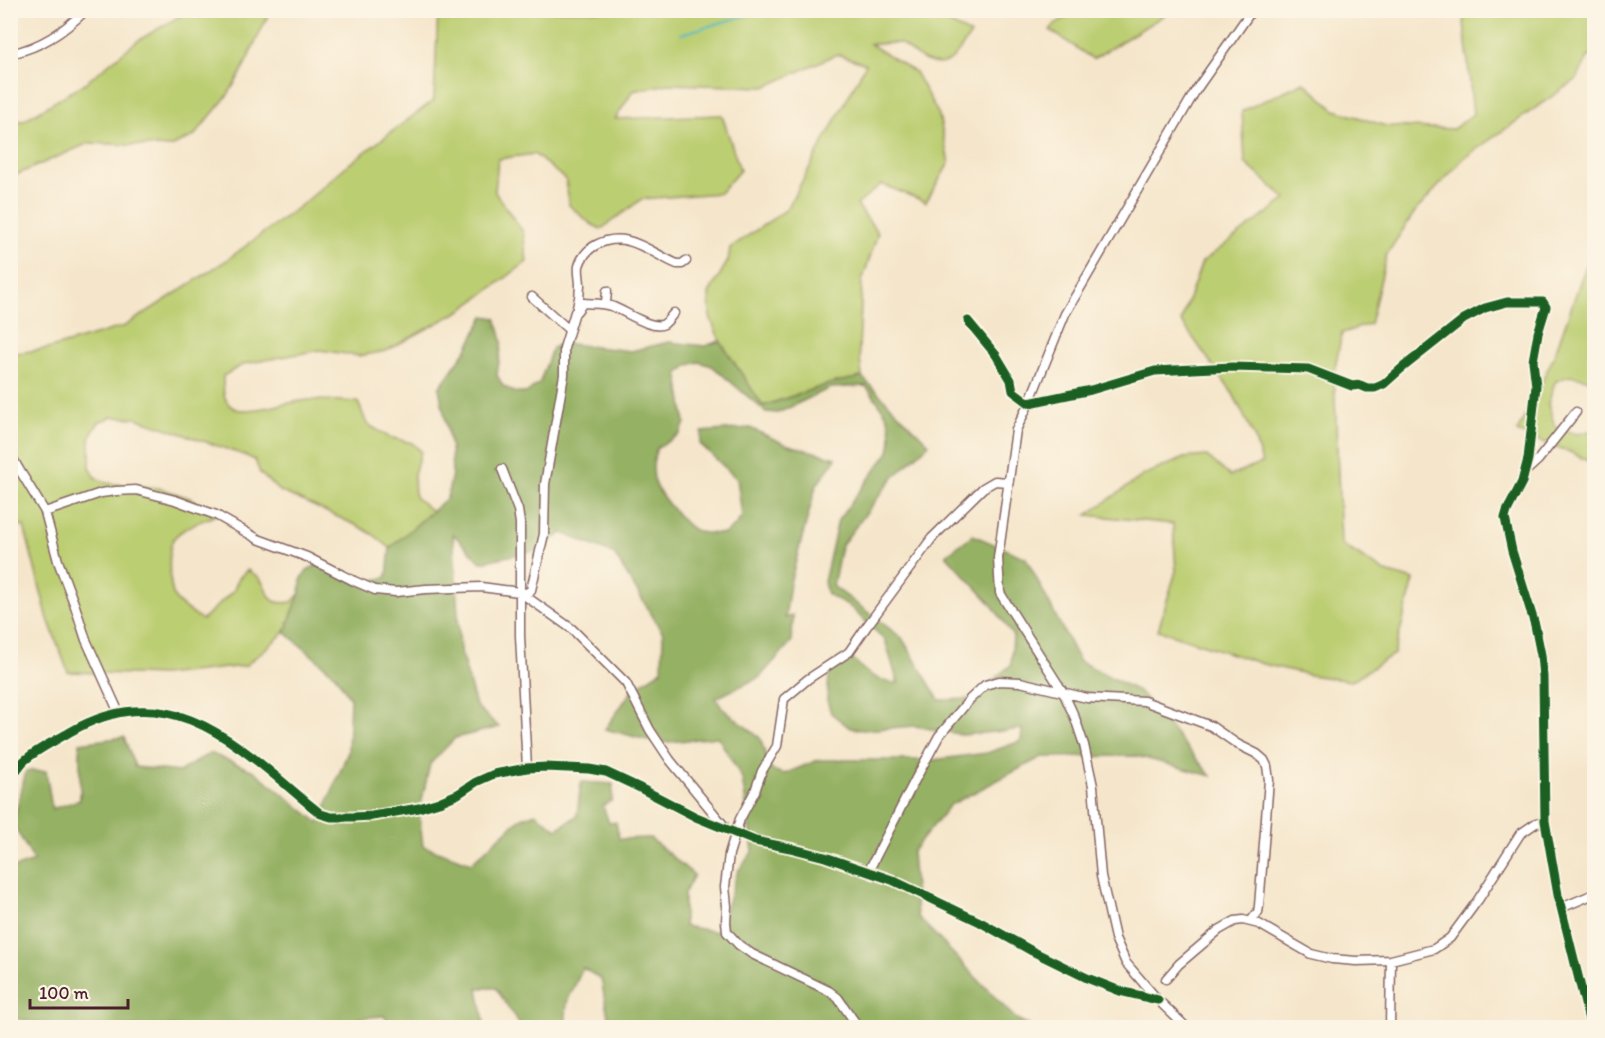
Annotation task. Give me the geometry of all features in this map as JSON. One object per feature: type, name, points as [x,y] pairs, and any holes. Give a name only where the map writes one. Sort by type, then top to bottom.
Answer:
[{"type":"street","points":[[10,54],[33,48],[47,41],[86,10]]},
{"type":"street","points":[[1187,1028],[1176,1023],[1126,963],[1115,938],[1101,876],[1091,772],[1079,730],[1063,692],[1000,593],[998,558],[1016,430],[1065,314],[1196,90],[1252,10]]},
{"type":"street","points":[[576,312],[579,300],[579,267],[591,247],[617,238],[628,240],[677,264],[686,261]]},
{"type":"street","points":[[604,304],[607,291]]},
{"type":"street","points":[[532,297],[568,329]]},
{"type":"street","points":[[968,321],[1002,364],[1011,380],[1013,391],[1029,403],[1091,390],[1155,371],[1232,367],[1308,369],[1352,386],[1375,388],[1384,384],[1436,340],[1473,314],[1497,303],[1543,302],[1546,307],[1538,333],[1533,362],[1536,386],[1525,472],[1505,518],[1541,655],[1545,821],[1561,908],[1591,1028]]},
{"type":"street","points":[[45,512],[101,493],[136,490],[175,500],[216,515],[258,539],[307,556],[375,590],[396,592],[481,587],[527,593],[531,590],[543,540],[546,511],[545,484],[564,375],[564,348],[575,312],[583,303],[604,304],[657,326],[664,324],[674,313]]},
{"type":"street","points":[[1525,472],[1538,460],[1576,412]]},
{"type":"street","points":[[10,453],[45,512],[58,561],[86,640],[119,713]]},
{"type":"street","points":[[502,469],[519,517],[520,636],[527,768]]},
{"type":"street","points":[[859,1028],[838,998],[829,991],[752,954],[739,945],[727,932],[725,887],[731,832],[755,791],[762,771],[777,746],[784,699],[808,679],[849,652],[932,538],[983,488],[994,481],[1008,482]]},
{"type":"street","points":[[521,593],[572,629],[626,683],[650,730],[670,760],[731,832]]},
{"type":"street","points":[[868,872],[939,736],[985,685],[999,681],[1020,682],[1087,698],[1144,701],[1218,730],[1264,760],[1269,780],[1259,906],[1258,912],[1251,921]]},
{"type":"street","points":[[10,779],[23,762],[42,748],[88,722],[125,711],[148,710],[174,714],[207,726],[243,750],[321,814],[331,817],[353,818],[419,808],[458,794],[494,774],[527,768],[546,766],[606,772],[696,817],[754,841],[825,857],[892,880],[980,922],[1078,974],[1120,990],[1158,1000]]},
{"type":"street","points":[[1166,979],[1179,964],[1219,930],[1235,921],[1251,921],[1259,924],[1311,954],[1323,958],[1356,961],[1391,960],[1434,949],[1450,938],[1483,893],[1520,834],[1536,823],[1545,821]]},
{"type":"street","points":[[1561,908],[1594,894]]},
{"type":"street","points":[[1390,1028],[1391,960]]},
{"type":"green space","points":[[938,10],[940,19],[971,34],[951,60],[937,64],[930,63],[900,43],[870,44],[915,72],[939,115],[949,163],[926,202],[881,184],[857,205],[878,233],[862,281],[859,349],[862,377],[832,383],[762,406],[720,341],[710,317],[709,293],[728,261],[730,248],[787,209],[866,64],[837,54],[765,87],[668,84],[633,91],[615,119],[722,115],[740,170],[720,193],[642,199],[601,229],[591,224],[569,205],[566,180],[534,154],[498,159],[495,192],[523,232],[527,262],[463,309],[386,351],[359,356],[320,350],[244,364],[223,376],[226,400],[231,407],[236,409],[251,410],[311,400],[358,402],[367,424],[389,437],[412,443],[421,451],[414,474],[415,497],[432,511],[390,548],[360,527],[278,490],[260,473],[255,460],[244,455],[136,418],[111,417],[99,422],[91,434],[90,445],[90,468],[96,478],[106,483],[159,488],[190,498],[216,515],[184,530],[172,542],[170,578],[176,600],[181,605],[202,620],[234,590],[238,579],[247,570],[259,578],[274,601],[292,602],[300,593],[285,632],[245,666],[163,675],[68,672],[48,619],[24,526],[11,526],[11,354],[51,348],[125,326],[224,262],[308,200],[345,167],[434,100],[438,11]]},
{"type":"green space","points":[[1078,10],[1171,11],[1093,59],[1050,30],[1055,24]]},
{"type":"green space","points":[[185,11],[270,11],[240,75],[227,96],[194,136],[171,147],[89,143],[11,177],[11,120],[23,121],[84,84],[137,41],[182,15]]},
{"type":"green space","points":[[1463,11],[1594,11],[1594,56],[1588,57],[1577,79],[1464,158],[1414,213],[1387,254],[1370,324],[1342,333],[1334,373],[1341,544],[1385,572],[1414,580],[1394,654],[1351,681],[1310,675],[1263,664],[1158,630],[1176,571],[1173,524],[1087,515],[1144,475],[1184,458],[1207,456],[1230,476],[1262,463],[1254,436],[1233,394],[1181,321],[1202,262],[1286,199],[1245,163],[1242,111],[1304,82],[1335,110],[1386,126],[1453,129],[1473,114]]},
{"type":"green space","points":[[1594,243],[1594,382],[1574,376],[1560,379],[1555,382],[1548,404],[1555,427],[1577,434],[1594,430],[1594,464],[1570,452],[1517,432],[1554,356]]},
{"type":"green space","points":[[484,316],[496,318],[502,341],[497,375],[503,386],[514,392],[526,393],[540,382],[552,348],[562,343],[631,351],[669,342],[705,346],[720,341],[763,406],[832,383],[862,377],[929,444],[892,479],[841,546],[833,586],[902,638],[939,700],[970,699],[1011,665],[1013,636],[992,605],[946,555],[973,535],[1026,558],[1079,661],[1140,692],[1211,776],[1137,756],[1042,757],[950,805],[912,852],[917,916],[1015,1018],[1031,1027],[610,1027],[601,979],[583,968],[567,1002],[565,1027],[521,1027],[496,988],[478,988],[485,1028],[392,1027],[384,1016],[359,1018],[356,1028],[63,1027],[17,1019],[11,1005],[11,869],[34,861],[13,824],[26,771],[46,771],[52,809],[80,800],[80,743],[124,737],[135,767],[179,772],[210,753],[254,771],[319,823],[348,752],[350,698],[336,676],[285,632],[300,593],[301,580],[307,570],[317,565],[370,581],[387,577],[390,548],[447,498],[452,474],[451,448],[439,388],[467,349]],"holes":[[[699,362],[712,366],[766,412],[778,413],[830,388],[866,386],[890,423],[889,452],[838,520],[824,582],[827,594],[848,605],[885,640],[898,683],[877,678],[855,661],[844,658],[833,664],[829,676],[827,700],[831,713],[850,728],[863,730],[915,726],[964,735],[1022,729],[1021,741],[987,753],[933,760],[818,760],[784,774],[772,770],[760,738],[722,708],[716,698],[760,677],[792,641],[793,615],[785,618],[790,583],[816,486],[836,458],[785,444],[750,428],[702,432],[700,444],[737,479],[742,516],[735,526],[724,534],[703,533],[691,528],[660,492],[653,468],[657,448],[680,434],[685,423],[678,374],[688,365]],[[562,533],[614,554],[663,633],[662,670],[633,689],[605,729],[659,743],[718,737],[742,778],[753,851],[738,871],[718,932],[684,926],[684,894],[694,875],[650,838],[619,839],[616,822],[609,823],[603,806],[612,800],[613,784],[581,782],[577,816],[557,829],[535,813],[520,819],[471,863],[423,846],[419,813],[430,764],[455,738],[499,727],[476,706],[460,649],[453,534],[481,562],[538,550]]]},
{"type":"waterway","points":[[681,34],[758,10]]},
{"type":"cycle path","points":[[968,321],[996,355],[1011,380],[1013,391],[1029,403],[1091,390],[1155,371],[1232,367],[1308,369],[1352,386],[1375,388],[1384,384],[1464,319],[1485,308],[1507,302],[1543,302],[1546,307],[1533,361],[1536,386],[1528,459],[1522,482],[1505,518],[1512,551],[1535,625],[1541,655],[1545,821],[1558,895],[1591,1028]]},
{"type":"cycle path","points":[[10,779],[29,757],[70,732],[106,716],[140,711],[171,714],[201,724],[229,740],[321,814],[331,817],[372,816],[419,808],[458,794],[494,774],[527,768],[589,769],[606,772],[696,817],[755,841],[825,857],[892,880],[980,922],[1087,978],[1120,991],[1158,1000]]}]
